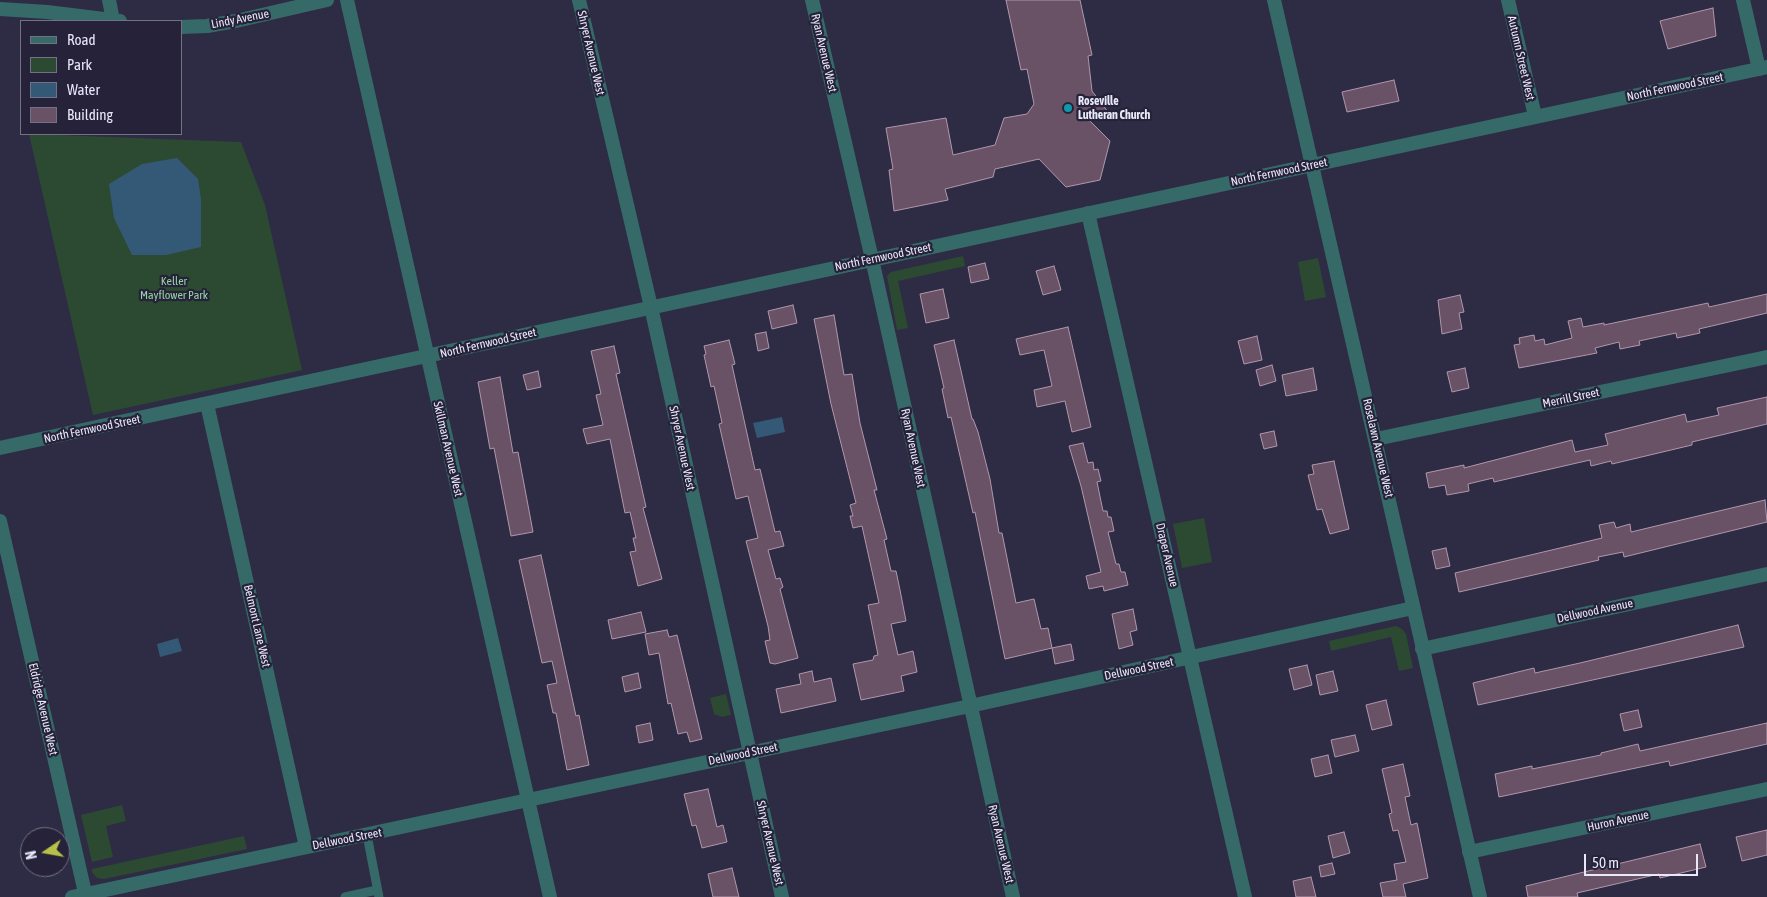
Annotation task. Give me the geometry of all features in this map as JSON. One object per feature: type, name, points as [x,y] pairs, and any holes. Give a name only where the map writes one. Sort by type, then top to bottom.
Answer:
[{"type":"street","points":[[109,0],[116,20]]},
{"type":"street","name":"Lindy Avenue","points":[[182,27],[207,26],[236,21],[327,0]]},
{"type":"street","name":"Skillman Avenue West","points":[[347,0],[550,897]]},
{"type":"street","name":"Shryer Avenue West","points":[[579,0],[651,307],[782,897]]},
{"type":"street","name":"Ryan Avenue West","points":[[812,0],[872,259],[1013,897]]},
{"type":"street","name":"Roselawn Avenue West","points":[[1274,0],[1480,897]]},
{"type":"street","name":"Autumn Street West","points":[[1508,0],[1535,116]]},
{"type":"street","points":[[1743,0],[1763,68]]},
{"type":"street","points":[[0,9],[47,12],[108,20]]},
{"type":"street","name":"North Fernwood Street","points":[[0,448],[1763,68]]},
{"type":"street","name":"Draper Avenue","points":[[1088,213],[1245,897]]},
{"type":"street","name":"Merrill Street","points":[[1376,439],[1767,358]]},
{"type":"street","name":"Belmont Lane West","points":[[207,404],[306,847]]},
{"type":"street","name":"Eldridge Avenue West","points":[[0,521],[81,896]]},
{"type":"street","name":"Dellwood Avenue","points":[[1422,649],[1767,574]]},
{"type":"street","name":"Dellwood Street","points":[[81,896],[970,706],[1413,608]]},
{"type":"street","name":"Huron Avenue","points":[[1469,852],[1767,789]]},
{"type":"lane","points":[[346,897],[378,893],[367,835]]},
{"type":"green space","name":"Keller Mayflower Park","points":[[29,135],[241,142],[265,205],[302,370],[93,415]]},
{"type":"green space","points":[[963,256],[965,266],[898,281],[908,328],[897,330],[887,276],[891,272]]},
{"type":"green space","points":[[1318,258],[1326,297],[1305,301],[1298,262]]},
{"type":"green space","points":[[1204,518],[1212,562],[1182,568],[1173,524]]},
{"type":"green space","points":[[1396,626],[1406,634],[1413,668],[1399,671],[1391,637],[1331,651],[1329,641]]},
{"type":"green space","points":[[726,694],[731,715],[722,717],[714,714],[710,698]]},
{"type":"green space","points":[[122,805],[126,821],[106,826],[113,857],[92,862],[81,815]]},
{"type":"green space","points":[[244,836],[247,849],[104,879],[97,878],[92,872],[92,869]]},
{"type":"water","points":[[177,158],[198,179],[201,199],[201,247],[166,255],[132,255],[114,218],[109,184],[142,164]]},
{"type":"water","points":[[782,417],[785,432],[757,438],[753,423]]},
{"type":"water","points":[[178,638],[182,651],[160,657],[157,644]]},
{"type":"building","name":"Roseville Lutheran Church","points":[[1006,0],[1080,0],[1092,55],[1088,56],[1092,91],[1109,113],[1086,117],[1110,141],[1100,180],[1066,187],[1039,159],[995,169],[993,177],[945,189],[948,200],[894,211],[889,170],[893,169],[886,128],[946,118],[953,155],[995,145],[1004,118],[1027,114],[1034,104],[1027,69],[1021,70]]},
{"type":"building","points":[[1713,8],[1716,36],[1668,49],[1660,21]]},
{"type":"building","points":[[1394,80],[1399,101],[1347,112],[1342,92]]},
{"type":"building","points":[[985,263],[989,279],[971,283],[968,267]]},
{"type":"building","points":[[1054,266],[1061,290],[1043,295],[1036,271]]},
{"type":"building","points":[[943,289],[949,318],[926,323],[920,294]]},
{"type":"building","points":[[1767,294],[1767,313],[1699,329],[1700,333],[1677,338],[1676,333],[1639,341],[1640,345],[1620,349],[1619,342],[1595,348],[1597,353],[1519,368],[1514,345],[1520,344],[1519,338],[1534,335],[1535,341],[1544,339],[1545,345],[1572,338],[1568,321],[1581,318],[1583,327],[1604,323],[1604,325],[1708,303],[1709,307]]},
{"type":"building","points":[[1460,295],[1464,312],[1459,313],[1462,329],[1442,334],[1438,300]]},
{"type":"building","points":[[793,305],[797,323],[772,329],[768,311]]},
{"type":"building","points":[[834,315],[844,375],[852,374],[860,423],[877,490],[874,490],[887,539],[884,540],[891,571],[896,571],[906,621],[891,624],[898,655],[913,651],[917,672],[901,676],[904,691],[861,700],[853,664],[873,660],[874,656],[878,655],[868,605],[879,603],[862,526],[853,528],[850,516],[853,516],[850,505],[856,503],[831,404],[814,319]]},
{"type":"building","points":[[1068,327],[1091,427],[1072,432],[1065,401],[1037,407],[1034,390],[1052,386],[1044,350],[1020,355],[1016,339]]},
{"type":"building","points":[[766,332],[769,348],[758,351],[755,334]]},
{"type":"building","points":[[1257,336],[1262,360],[1244,364],[1238,341]]},
{"type":"building","points":[[729,340],[735,364],[732,365],[755,470],[760,469],[775,532],[780,531],[784,546],[768,550],[776,579],[780,578],[783,587],[780,589],[798,658],[775,664],[770,663],[765,641],[770,640],[768,626],[746,541],[758,538],[748,496],[736,499],[719,424],[722,423],[714,386],[711,387],[704,355],[706,354],[704,346]]},
{"type":"building","points":[[954,340],[972,419],[978,432],[990,479],[999,533],[1002,533],[1016,603],[1034,599],[1041,629],[1048,628],[1052,648],[1005,659],[975,512],[973,513],[951,417],[948,418],[942,389],[944,388],[934,345]]},
{"type":"building","points":[[614,346],[620,373],[616,374],[646,507],[643,508],[662,579],[638,586],[630,552],[636,551],[633,538],[636,538],[630,512],[625,513],[610,439],[587,444],[583,429],[603,425],[596,395],[601,394],[591,351]]},
{"type":"building","points":[[1272,365],[1276,381],[1260,386],[1256,370]]},
{"type":"building","points":[[1313,368],[1317,390],[1286,396],[1282,375]]},
{"type":"building","points":[[1465,368],[1469,388],[1452,392],[1447,372]]},
{"type":"building","points":[[538,371],[541,387],[527,390],[523,375]]},
{"type":"building","points":[[500,377],[513,453],[518,452],[533,532],[511,536],[494,448],[490,449],[478,382]]},
{"type":"building","points":[[1767,397],[1767,424],[1692,442],[1692,445],[1612,464],[1611,461],[1591,466],[1590,460],[1494,482],[1493,478],[1468,484],[1469,491],[1447,495],[1445,485],[1429,488],[1426,473],[1464,465],[1464,468],[1572,440],[1575,452],[1608,445],[1605,434],[1685,414],[1687,422],[1719,415],[1717,408]]},
{"type":"building","points":[[1274,431],[1277,446],[1264,449],[1260,434]]},
{"type":"building","points":[[1083,443],[1088,463],[1093,462],[1094,470],[1098,469],[1101,481],[1097,482],[1103,511],[1107,511],[1108,517],[1111,517],[1114,531],[1108,532],[1116,564],[1119,564],[1121,572],[1125,572],[1128,585],[1104,591],[1103,586],[1089,589],[1086,576],[1101,572],[1081,486],[1069,446]]},
{"type":"building","points":[[1334,461],[1349,529],[1330,534],[1322,509],[1317,510],[1308,475],[1314,474],[1312,465]]},
{"type":"building","points":[[1765,500],[1767,522],[1624,557],[1623,552],[1598,557],[1599,560],[1459,592],[1455,573],[1602,538],[1599,525],[1614,522],[1616,528],[1630,524],[1631,532]]},
{"type":"building","points":[[1446,548],[1450,566],[1436,569],[1432,551]]},
{"type":"building","points":[[541,555],[576,716],[579,715],[589,765],[567,770],[556,713],[553,713],[547,685],[557,683],[552,661],[542,663],[519,560]]},
{"type":"building","points":[[1133,609],[1137,630],[1130,632],[1133,645],[1119,649],[1112,614]]},
{"type":"building","points":[[641,612],[646,632],[612,639],[608,620]]},
{"type":"building","points":[[1738,625],[1744,647],[1478,705],[1473,683],[1534,668],[1535,673]]},
{"type":"building","points":[[667,630],[669,637],[677,635],[702,739],[690,742],[687,732],[678,734],[671,703],[668,704],[659,653],[649,655],[645,634]]},
{"type":"building","points":[[1071,644],[1074,660],[1055,664],[1052,648]]},
{"type":"building","points":[[1307,665],[1312,685],[1294,690],[1289,669]]},
{"type":"building","points":[[812,671],[814,682],[831,678],[836,701],[781,713],[776,689],[801,684],[799,674]]},
{"type":"building","points":[[1333,671],[1338,691],[1320,695],[1316,675]]},
{"type":"building","points":[[638,673],[641,688],[625,692],[622,677]]},
{"type":"building","points":[[1386,700],[1392,725],[1372,730],[1366,705]]},
{"type":"building","points":[[1638,710],[1642,727],[1624,731],[1620,714]]},
{"type":"building","points":[[650,723],[653,740],[639,743],[636,726]]},
{"type":"building","points":[[1767,723],[1767,744],[1670,766],[1669,761],[1499,797],[1495,774],[1532,766],[1532,769],[1601,755],[1601,753],[1638,744],[1640,751]]},
{"type":"building","points":[[1355,735],[1359,751],[1335,757],[1331,740]]},
{"type":"building","points":[[1328,755],[1332,773],[1315,777],[1311,759]]},
{"type":"building","points":[[1403,764],[1410,796],[1405,797],[1411,825],[1417,823],[1428,878],[1403,884],[1406,897],[1383,897],[1380,883],[1397,880],[1394,864],[1406,862],[1398,830],[1393,831],[1389,814],[1392,813],[1382,769]]},
{"type":"building","points":[[708,789],[717,827],[723,825],[727,842],[702,848],[696,825],[692,826],[684,794]]},
{"type":"building","points":[[1767,830],[1767,855],[1742,861],[1736,837]]},
{"type":"building","points":[[1344,832],[1350,853],[1333,858],[1328,836]]},
{"type":"building","points":[[1700,844],[1706,867],[1660,878],[1659,874],[1577,893],[1578,897],[1528,897],[1526,886]]},
{"type":"building","points":[[1332,863],[1335,874],[1321,877],[1319,866]]},
{"type":"building","points":[[732,868],[739,897],[713,897],[708,874]]},
{"type":"building","points":[[1311,877],[1316,897],[1296,897],[1293,881]]},
{"type":"place","name":"Roseville Lutheran Church","points":[[1068,108]]}]
